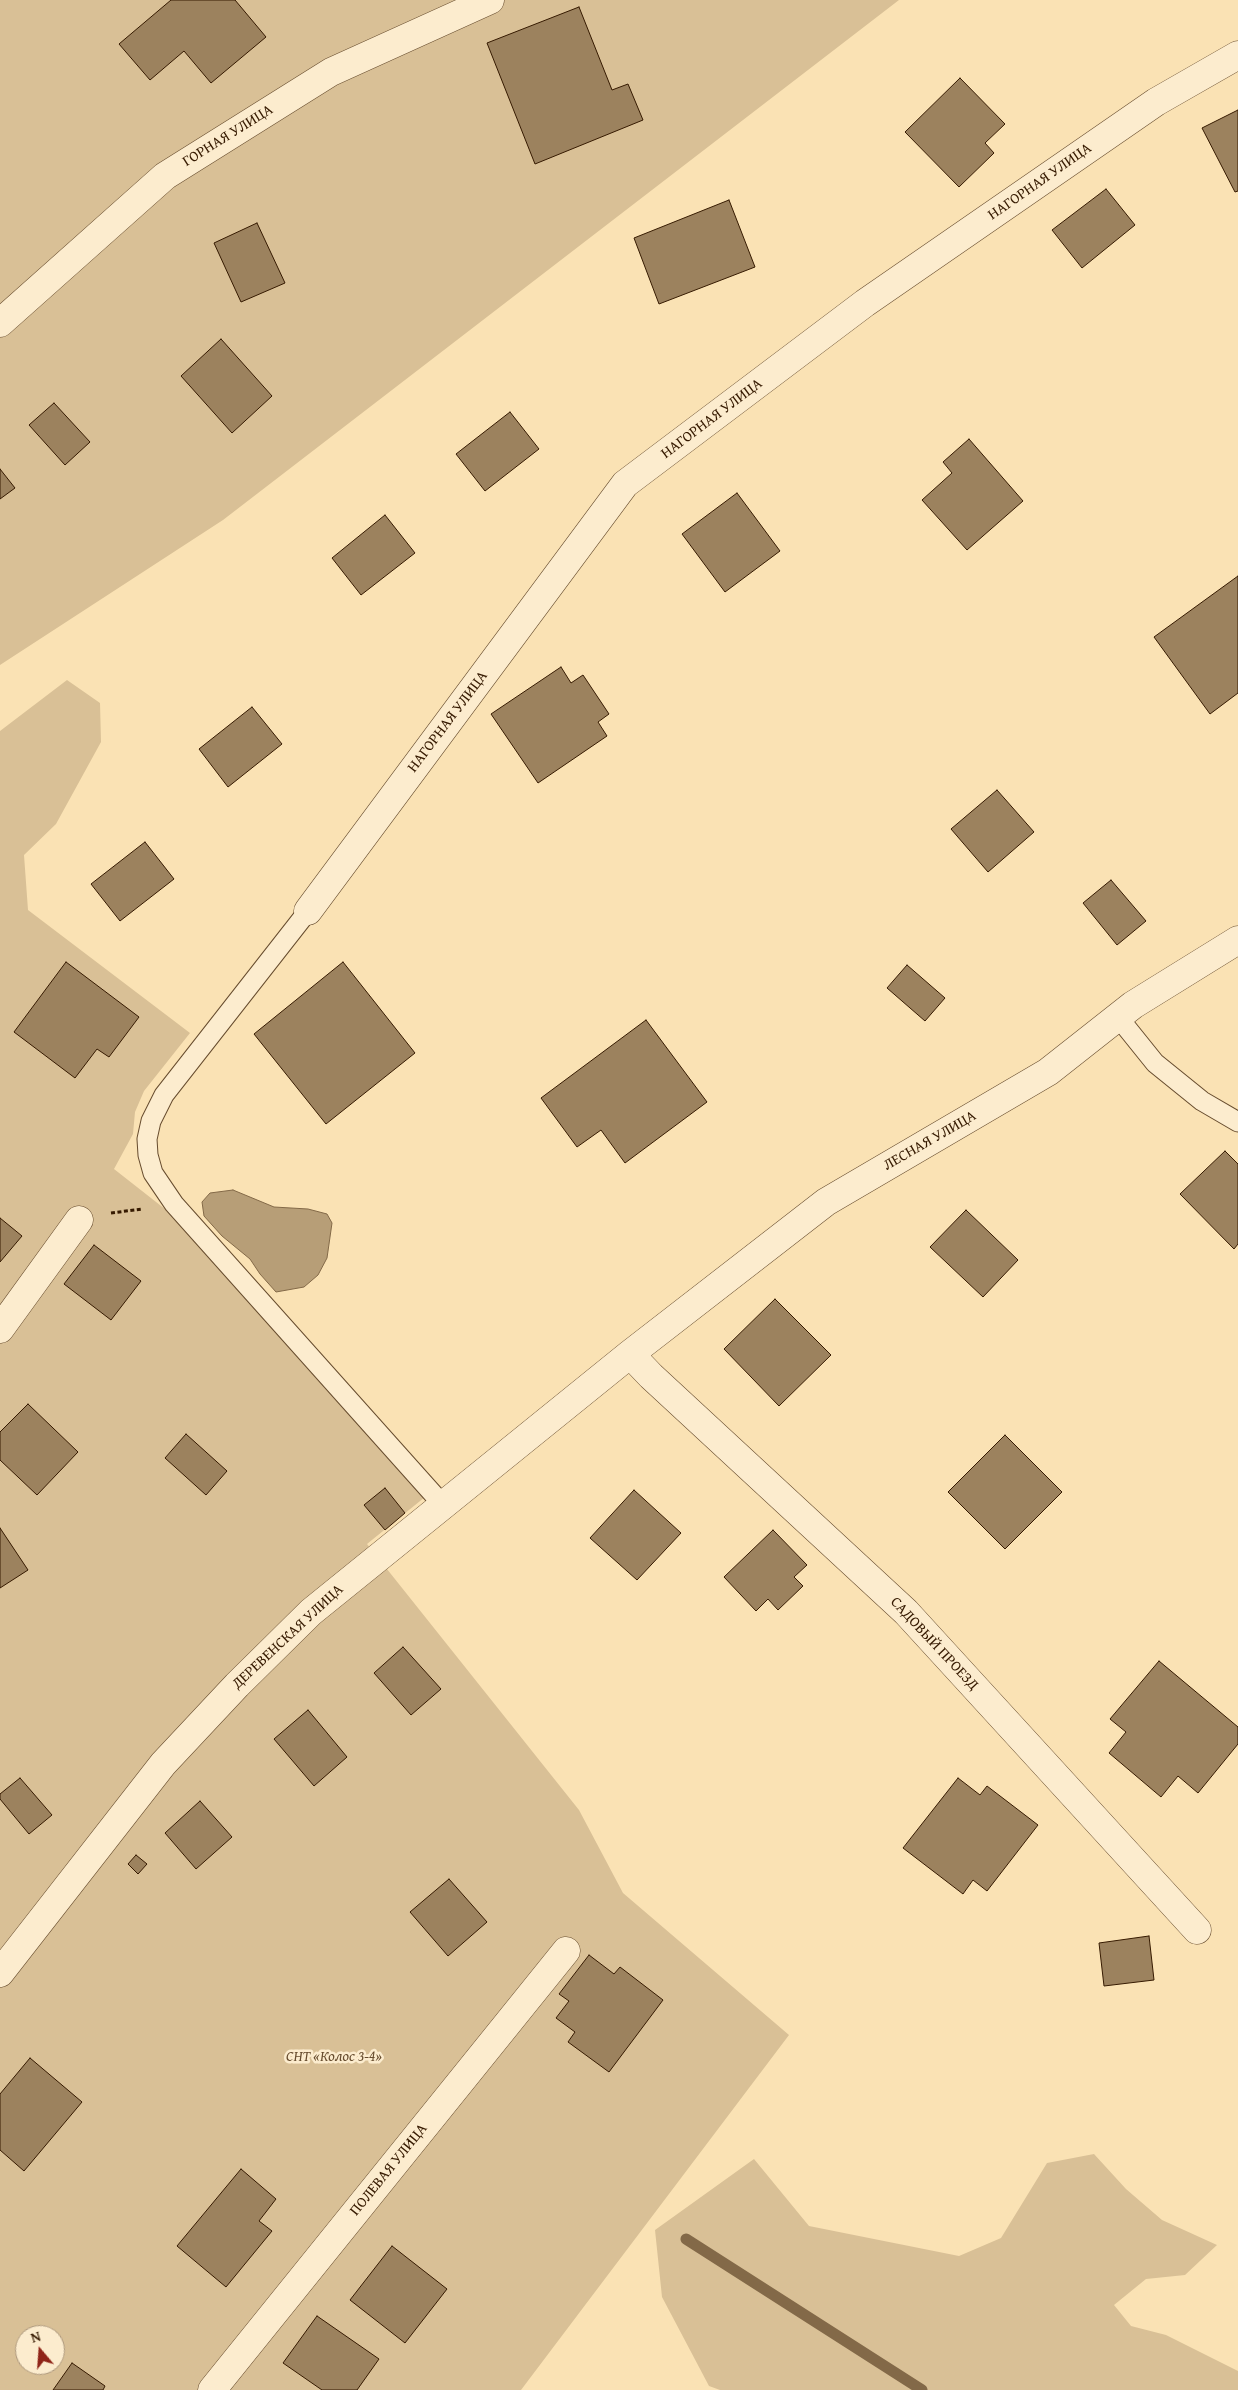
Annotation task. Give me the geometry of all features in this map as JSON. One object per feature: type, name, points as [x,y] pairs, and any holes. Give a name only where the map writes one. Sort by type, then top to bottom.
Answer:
[{"type":"street","name":"ГОРНАЯ УЛИЦА","points":[[0,323],[165,176],[331,72],[490,0]]},
{"type":"street","name":"НАГОРНАЯ УЛИЦА","points":[[308,911],[625,484],[866,303],[1156,102],[1238,55]]},
{"type":"street","name":"ЛЕСНАЯ УЛИЦА","points":[[630,1354],[826,1202],[1048,1072],[1133,1005],[1238,940]]},
{"type":"street","points":[[0,1329],[79,1220]]},
{"type":"street","name":"САДОВЫЙ ПРОЕЗД","points":[[630,1354],[651,1376],[906,1612],[1197,1930]]},
{"type":"street","name":"ДЕРЕВЕНСКАЯ УЛИЦА","points":[[0,1973],[163,1764],[236,1685],[311,1612],[630,1354]]},
{"type":"street","name":"ПОЛЕВАЯ УЛИЦА","points":[[212,2390],[566,1951]]},
{"type":"lane","points":[[308,911],[164,1095],[151,1121],[147,1139],[153,1173],[174,1204],[443,1505]]},
{"type":"lane","points":[[1118,1017],[1155,1063],[1202,1102],[1238,1122]]},
{"type":"path","points":[[79,1220],[105,1213],[146,1208],[163,1188]]},
{"type":"green space","points":[[0,0],[899,0],[223,520],[0,665]]},
{"type":"green space","name":"СНТ «Колос 3-4»","points":[[67,680],[100,703],[101,742],[56,824],[24,855],[28,910],[190,1033],[144,1091],[135,1112],[133,1134],[114,1169],[165,1209],[425,1497],[367,1544],[579,1810],[623,1893],[789,2035],[521,2390],[0,2390],[0,731]]},
{"type":"green space","points":[[1094,2154],[1126,2189],[1162,2220],[1217,2245],[1185,2275],[1146,2279],[1114,2305],[1131,2326],[1166,2335],[1238,2371],[1238,2390],[720,2390],[709,2386],[662,2297],[655,2230],[754,2159],[809,2226],[959,2256],[1001,2238],[1047,2163]]},
{"type":"shaded area","points":[[233,1190],[274,1207],[308,1209],[327,1214],[332,1223],[327,1258],[318,1275],[304,1287],[276,1292],[250,1259],[222,1236],[204,1216],[202,1202],[210,1193]]},
{"type":"building","points":[[171,0],[235,0],[266,37],[211,83],[184,51],[150,80],[119,44]]},
{"type":"building","points":[[579,7],[612,90],[628,84],[643,120],[535,164],[487,43]]},
{"type":"building","points":[[960,78],[1005,124],[985,143],[994,153],[959,187],[905,132]]},
{"type":"building","points":[[1238,110],[1238,191],[1235,192],[1202,128]]},
{"type":"building","points":[[1106,189],[1135,225],[1082,268],[1052,230]]},
{"type":"building","points":[[729,200],[755,267],[659,304],[634,238]]},
{"type":"building","points":[[257,223],[285,283],[241,302],[214,243]]},
{"type":"building","points":[[221,339],[272,396],[232,433],[181,376]]},
{"type":"building","points":[[54,403],[90,442],[65,465],[29,425]]},
{"type":"building","points":[[510,412],[539,449],[485,491],[456,454]]},
{"type":"building","points":[[969,439],[1023,501],[967,550],[922,500],[952,473],[943,462]]},
{"type":"building","points":[[0,469],[15,488],[0,499]]},
{"type":"building","points":[[737,493],[780,551],[725,592],[682,534]]},
{"type":"building","points":[[385,515],[415,553],[361,595],[332,558]]},
{"type":"building","points":[[1238,576],[1238,693],[1210,714],[1154,637]]},
{"type":"building","points":[[561,667],[571,683],[583,675],[609,714],[598,722],[607,736],[538,783],[491,714]]},
{"type":"building","points":[[252,707],[282,744],[228,787],[199,749]]},
{"type":"building","points":[[997,790],[1034,832],[988,872],[951,829]]},
{"type":"building","points":[[145,842],[174,879],[120,921],[91,884]]},
{"type":"building","points":[[1111,880],[1146,921],[1117,945],[1083,903]]},
{"type":"building","points":[[66,962],[139,1017],[109,1057],[97,1049],[75,1078],[14,1032]]},
{"type":"building","points":[[343,962],[415,1053],[326,1124],[254,1034]]},
{"type":"building","points":[[907,965],[945,998],[925,1021],[887,988]]},
{"type":"building","points":[[646,1020],[707,1102],[625,1163],[601,1130],[577,1147],[541,1098]]},
{"type":"building","points":[[1225,1151],[1238,1164],[1238,1244],[1234,1249],[1180,1194]]},
{"type":"building","points":[[966,1210],[1018,1260],[983,1297],[930,1247]]},
{"type":"building","points":[[0,1218],[22,1236],[0,1262]]},
{"type":"building","points":[[94,1245],[141,1281],[111,1320],[64,1284]]},
{"type":"building","points":[[775,1299],[831,1355],[779,1406],[724,1349]]},
{"type":"building","points":[[28,1404],[78,1452],[37,1495],[0,1460],[0,1432]]},
{"type":"building","points":[[186,1434],[227,1471],[206,1495],[165,1458]]},
{"type":"building","points":[[1005,1435],[1062,1492],[1005,1549],[948,1492]]},
{"type":"building","points":[[385,1488],[405,1513],[385,1530],[364,1505]]},
{"type":"building","points":[[634,1490],[681,1533],[637,1580],[590,1538]]},
{"type":"building","points":[[0,1528],[28,1570],[0,1588]]},
{"type":"building","points":[[773,1530],[807,1565],[794,1577],[803,1586],[778,1610],[768,1599],[756,1611],[724,1577]]},
{"type":"building","points":[[403,1647],[441,1689],[411,1715],[374,1673]]},
{"type":"building","points":[[1159,1661],[1238,1727],[1238,1744],[1198,1793],[1178,1776],[1161,1797],[1109,1753],[1126,1732],[1110,1719]]},
{"type":"building","points":[[308,1710],[347,1757],[314,1786],[274,1739]]},
{"type":"building","points":[[20,1778],[52,1815],[29,1834],[0,1799],[0,1794]]},
{"type":"building","points":[[958,1778],[980,1795],[987,1786],[1038,1825],[987,1891],[973,1880],[963,1894],[903,1848]]},
{"type":"building","points":[[200,1801],[232,1837],[196,1869],[165,1833]]},
{"type":"building","points":[[136,1855],[147,1864],[138,1874],[128,1864]]},
{"type":"building","points":[[449,1879],[487,1922],[448,1956],[410,1912]]},
{"type":"building","points":[[1149,1936],[1154,1980],[1104,1986],[1099,1943]]},
{"type":"building","points":[[589,1955],[614,1974],[620,1967],[663,2000],[609,2072],[568,2042],[575,2032],[556,2018],[569,2001],[559,1994]]},
{"type":"building","points":[[30,2058],[82,2102],[24,2171],[0,2150],[0,2094]]},
{"type":"building","points":[[241,2169],[276,2199],[259,2221],[272,2231],[226,2287],[177,2246]]},
{"type":"building","points":[[392,2246],[447,2289],[405,2343],[350,2300]]},
{"type":"building","points":[[317,2316],[379,2359],[357,2390],[322,2390],[283,2363]]},
{"type":"building","points":[[72,2363],[105,2386],[103,2390],[53,2390]]},
{"type":"waterway","points":[[686,2239],[922,2390]]}]
